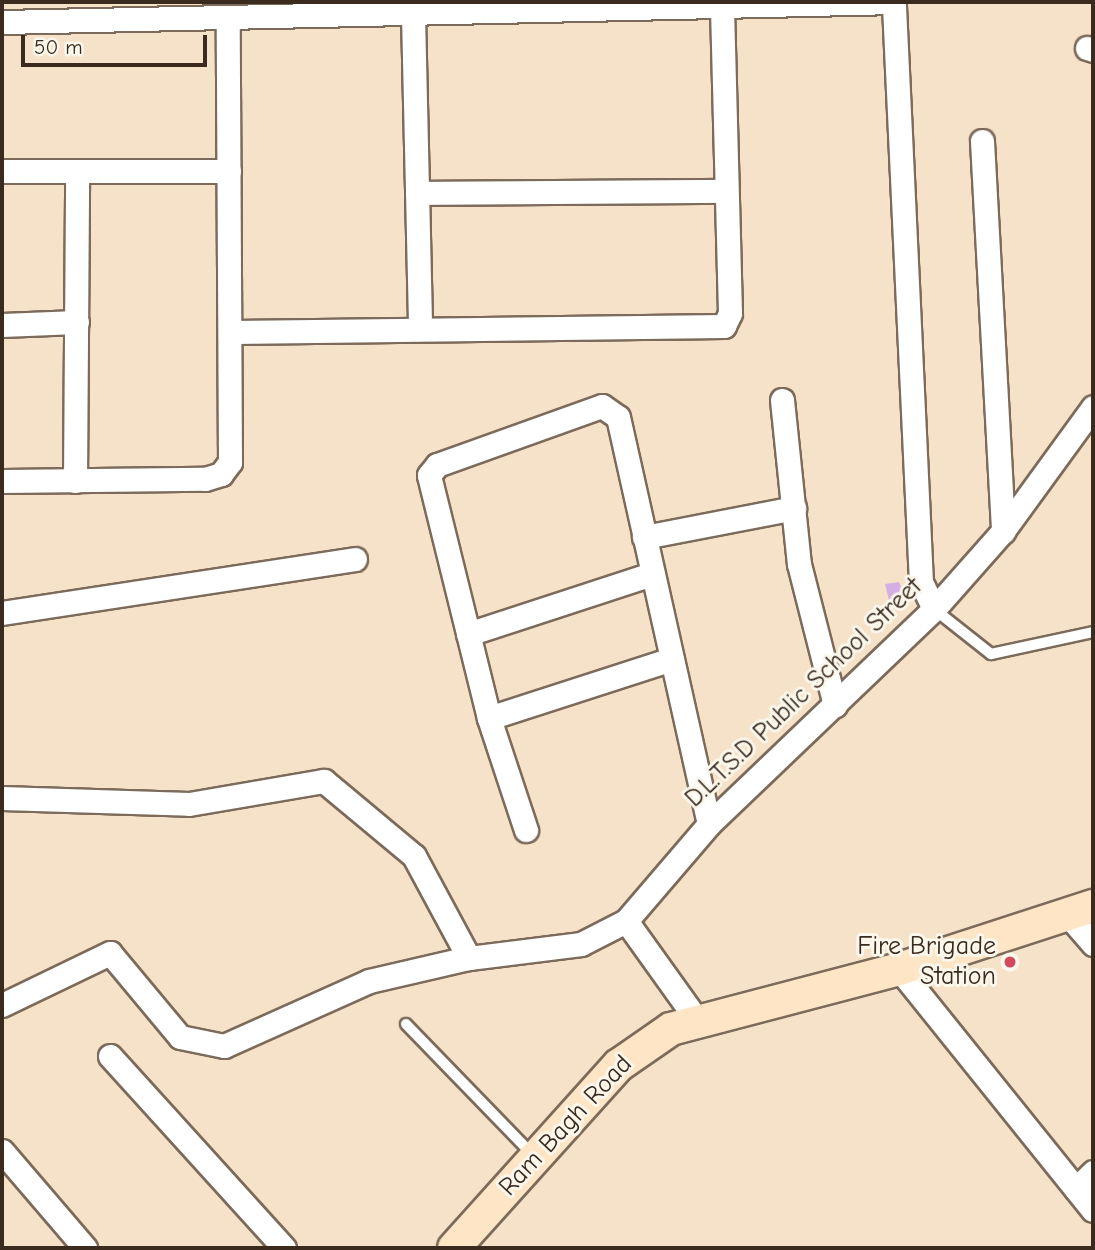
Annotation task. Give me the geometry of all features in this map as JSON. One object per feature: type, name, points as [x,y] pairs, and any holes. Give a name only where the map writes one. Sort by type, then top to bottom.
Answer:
[{"type":"street","points":[[2,22],[91,11],[228,19],[683,5],[722,7],[894,4],[921,582],[934,609]]},
{"type":"street","points":[[232,332],[420,328],[717,329],[730,313],[722,7]]},
{"type":"street","points":[[413,14],[420,328]]},
{"type":"street","points":[[2,481],[75,481],[221,474],[233,444],[228,19]]},
{"type":"street","points":[[982,141],[1003,531]]},
{"type":"street","points":[[2,171],[229,171]]},
{"type":"street","points":[[75,481],[77,171]]},
{"type":"street","points":[[417,193],[726,191]]},
{"type":"street","points":[[2,325],[77,322]]},
{"type":"street","points":[[782,400],[806,600],[835,705]]},
{"type":"street","points":[[526,830],[489,718],[430,482],[438,465],[609,407],[618,417],[709,824]]},
{"type":"street","name":"D.L.T.S.D Public School Street","points":[[626,922],[709,824],[934,609],[1003,531],[1093,407]]},
{"type":"street","points":[[644,537],[794,508]]},
{"type":"street","points":[[2,613],[355,559]]},
{"type":"street","points":[[468,634],[652,574]]},
{"type":"street","points":[[489,718],[672,659]]},
{"type":"street","points":[[2,798],[189,804],[324,781],[414,856],[469,958]]},
{"type":"street","points":[[1080,910],[1093,944]]},
{"type":"street","name":"Ram Bagh Road","points":[[454,1248],[643,1045],[697,1020],[899,969],[1080,910]]},
{"type":"street","points":[[2,1005],[110,953],[180,1037],[224,1046],[369,981],[469,958],[582,944],[626,922],[697,1020]]},
{"type":"street","points":[[899,969],[1093,1210]]},
{"type":"street","points":[[110,1056],[284,1248]]},
{"type":"street","points":[[2,1152],[85,1248]]},
{"type":"street","points":[[1076,1189],[1093,1172]]},
{"type":"lane","points":[[934,609],[991,654],[1093,632]]},
{"type":"lane","points":[[406,1024],[536,1158]]},
{"type":"building","points":[[899,582],[904,594],[890,604],[885,584]]},
{"type":"place","name":"Fire Brigade Station","points":[[1010,962]]}]
